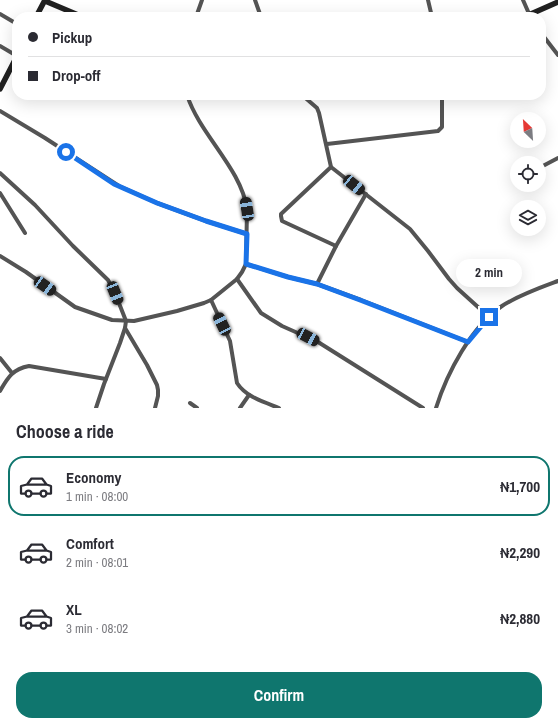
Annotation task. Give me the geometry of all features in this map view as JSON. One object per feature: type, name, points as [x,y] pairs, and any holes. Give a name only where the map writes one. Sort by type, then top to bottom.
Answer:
[{"type":"street","points":[[198,12],[202,0]]},
{"type":"street","points":[[255,0],[259,12]]},
{"type":"street","points":[[428,0],[431,12]]},
{"type":"street","points":[[523,0],[527,12]]},
{"type":"street","points":[[39,12],[45,1],[71,12]]},
{"type":"street","points":[[537,12],[558,2]]},
{"type":"street","points":[[0,14],[12,21]]},
{"type":"street","points":[[546,39],[558,55]]},
{"type":"street","points":[[0,46],[12,53]]},
{"type":"street","points":[[0,89],[12,66]]},
{"type":"street","points":[[0,256],[26,272],[75,307],[112,320],[134,321],[177,312],[211,300],[237,279],[246,264],[246,201],[237,180],[195,114],[189,100]]},
{"type":"street","points":[[307,100],[319,113],[331,167],[410,229],[457,288],[489,317]]},
{"type":"street","points":[[326,144],[438,131],[442,127],[442,100]]},
{"type":"street","points":[[0,111],[119,186],[157,203],[247,234]]},
{"type":"street","points":[[546,164],[558,158]]},
{"type":"street","points":[[331,167],[281,214],[281,216],[282,221],[336,246]]},
{"type":"street","points":[[0,173],[108,280],[115,293],[126,321],[125,328],[96,408]]},
{"type":"street","points":[[0,193],[25,233]]},
{"type":"street","points":[[317,284],[336,246],[366,194]]},
{"type":"street","points":[[246,264],[317,284],[468,342]]},
{"type":"street","points":[[237,279],[261,313],[282,326],[318,342],[423,408]]},
{"type":"street","points":[[436,408],[444,385],[468,342],[489,317],[501,307],[529,292],[558,281]]},
{"type":"street","points":[[211,300],[230,341],[236,383],[246,394],[279,408]]},
{"type":"street","points":[[125,328],[157,385],[158,396],[155,408]]},
{"type":"street","points":[[0,358],[12,373]]},
{"type":"street","points":[[0,391],[12,373],[22,367],[29,366],[106,379]]},
{"type":"street","points":[[240,408],[249,395]]},
{"type":"street","points":[[190,403],[197,408]]},
{"type":"route","points":[[66,152],[114,184],[157,203],[247,234],[246,264],[317,284],[468,342],[489,317]]}]
